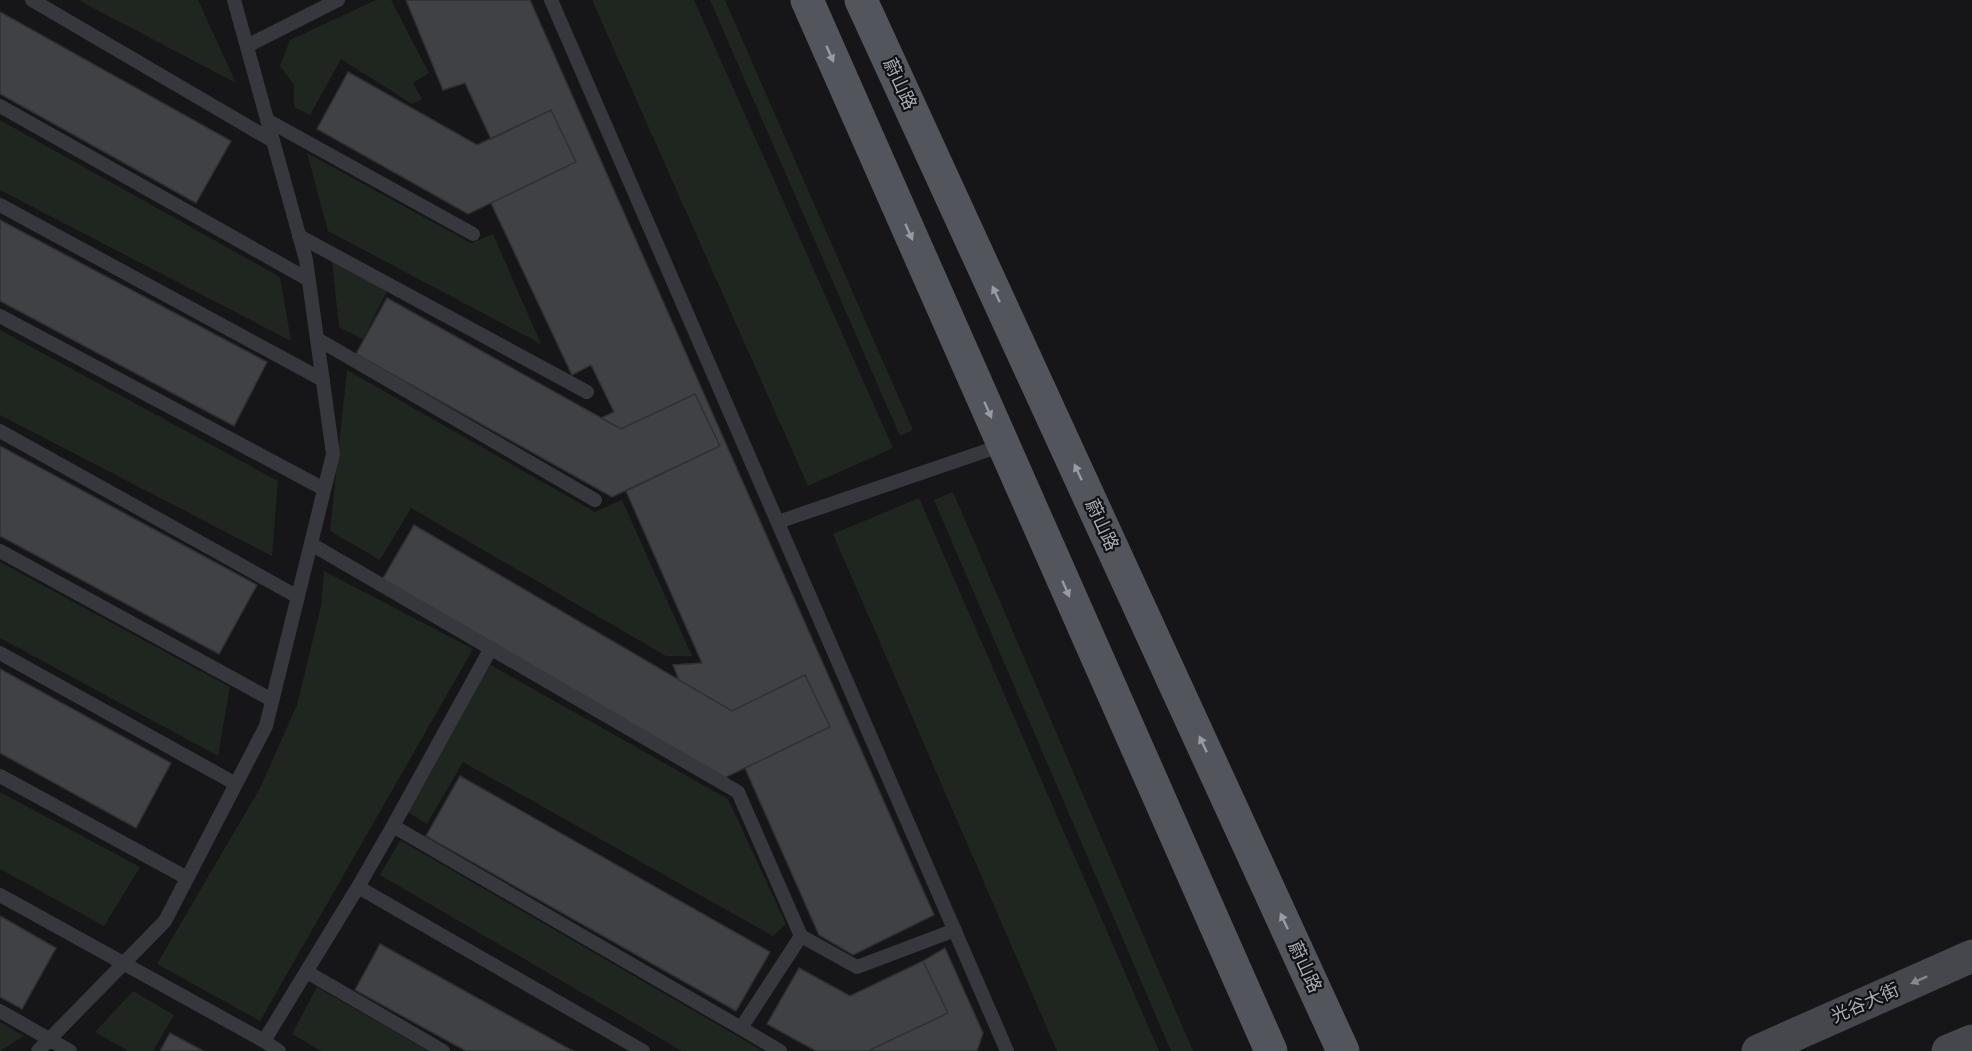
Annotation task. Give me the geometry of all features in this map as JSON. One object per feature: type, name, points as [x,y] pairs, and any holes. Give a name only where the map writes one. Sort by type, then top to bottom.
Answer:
[{"type":"main road","points":[[807,0],[1271,1051]]},
{"type":"main road","name":"蔚山路","points":[[861,0],[1344,1051]]},
{"type":"main road","name":"光谷大街","points":[[1758,1051],[1972,956]]},
{"type":"main road","points":[[1948,1051],[1972,1041]]},
{"type":"lane","points":[[32,0],[273,141]]},
{"type":"lane","points":[[38,1051],[165,921],[266,726],[333,454],[309,280],[234,0]]},
{"type":"lane","points":[[246,46],[338,0]]},
{"type":"lane","points":[[551,0],[1007,1051]]},
{"type":"lane","points":[[0,106],[309,280]]},
{"type":"lane","points":[[267,120],[473,234]]},
{"type":"lane","points":[[0,205],[323,380]]},
{"type":"lane","points":[[299,236],[587,392]]},
{"type":"lane","points":[[0,316],[324,489]]},
{"type":"lane","points":[[319,340],[595,500]]},
{"type":"lane","points":[[0,431],[298,597]]},
{"type":"lane","points":[[778,522],[1003,445]]},
{"type":"lane","points":[[311,544],[738,792],[801,936],[856,968],[955,930]]},
{"type":"lane","points":[[0,551],[272,700]]},
{"type":"lane","points":[[264,1041],[358,887],[491,648]]},
{"type":"lane","points":[[0,653],[236,784]]},
{"type":"lane","points":[[0,776],[187,878]]},
{"type":"lane","points":[[393,826],[780,1051]]},
{"type":"lane","points":[[358,887],[643,1051]]},
{"type":"lane","points":[[0,895],[279,1051]]},
{"type":"lane","points":[[741,1028],[801,936]]},
{"type":"lane","points":[[307,972],[443,1051]]},
{"type":"lane","points":[[0,1011],[70,1051]]},
{"type":"shaded area","points":[[78,0],[198,0],[236,83]]},
{"type":"shaded area","points":[[376,0],[391,0],[429,73],[413,83],[422,99],[412,104],[341,59],[310,115],[294,107],[294,85],[280,66],[290,40]]},
{"type":"shaded area","points":[[592,0],[694,0],[893,448],[808,486]]},
{"type":"shaded area","points":[[710,0],[725,0],[913,430],[900,436]]},
{"type":"shaded area","points":[[0,120],[280,277],[291,341],[0,190]]},
{"type":"shaded area","points":[[307,153],[471,243],[493,234],[541,344],[328,231]]},
{"type":"shaded area","points":[[332,261],[388,289],[363,339],[339,327]]},
{"type":"shaded area","points":[[0,330],[278,481],[272,556],[0,415]]},
{"type":"shaded area","points":[[347,370],[595,512],[622,500],[692,656],[666,656],[411,508],[380,560],[330,531]]},
{"type":"shaded area","points":[[953,492],[1193,1051],[1171,1051],[934,500]]},
{"type":"shaded area","points":[[919,498],[1159,1051],[1057,1051],[833,534]]},
{"type":"shaded area","points":[[0,562],[230,687],[218,756],[0,638]]},
{"type":"shaded area","points":[[324,571],[473,649],[260,1021],[157,964],[260,788],[297,705],[321,606]]},
{"type":"shaded area","points":[[487,663],[728,799],[786,924],[773,936],[463,762],[427,824],[404,810]]},
{"type":"shaded area","points":[[0,792],[140,867],[104,926],[0,869]]},
{"type":"shaded area","points":[[400,840],[763,1051],[682,1051],[380,875]]},
{"type":"shaded area","points":[[317,987],[428,1051],[321,1051],[292,1034]]},
{"type":"shaded area","points":[[133,991],[174,1015],[153,1051],[128,1051],[95,1032]]},
{"type":"shaded area","points":[[0,1022],[24,1036],[0,1051]]},
{"type":"building","points":[[406,0],[530,0],[934,915],[853,955],[819,935],[745,768],[830,727],[805,675],[732,711],[679,680],[673,665],[702,663],[626,491],[720,446],[695,394],[621,429],[601,418],[614,412],[591,365],[572,375],[491,203],[576,162],[551,110],[491,139],[465,83],[443,90]]},
{"type":"building","points":[[0,12],[231,141],[196,203],[0,94]]},
{"type":"building","points":[[348,72],[477,145],[551,110],[576,162],[468,214],[317,129]]},
{"type":"building","points":[[0,220],[267,362],[234,426],[0,301]]},
{"type":"building","points":[[387,298],[621,429],[695,394],[720,446],[612,497],[356,354]]},
{"type":"building","points":[[0,446],[257,585],[219,654],[0,536]]},
{"type":"building","points":[[414,525],[732,711],[805,675],[830,727],[722,779],[382,580]]},
{"type":"building","points":[[0,669],[171,763],[136,828],[0,753]]},
{"type":"building","points":[[460,776],[770,952],[736,1011],[426,836]]},
{"type":"building","points":[[0,916],[56,948],[22,1009],[0,997]]},
{"type":"building","points":[[380,944],[573,1051],[466,1051],[355,990]]},
{"type":"building","points":[[945,948],[983,1033],[977,1051],[868,1051],[948,1013],[923,961]]},
{"type":"building","points":[[923,961],[948,1013],[868,1051],[816,1051],[767,1024],[799,968],[850,996]]},
{"type":"building","points":[[170,1033],[203,1051],[160,1051]]}]
